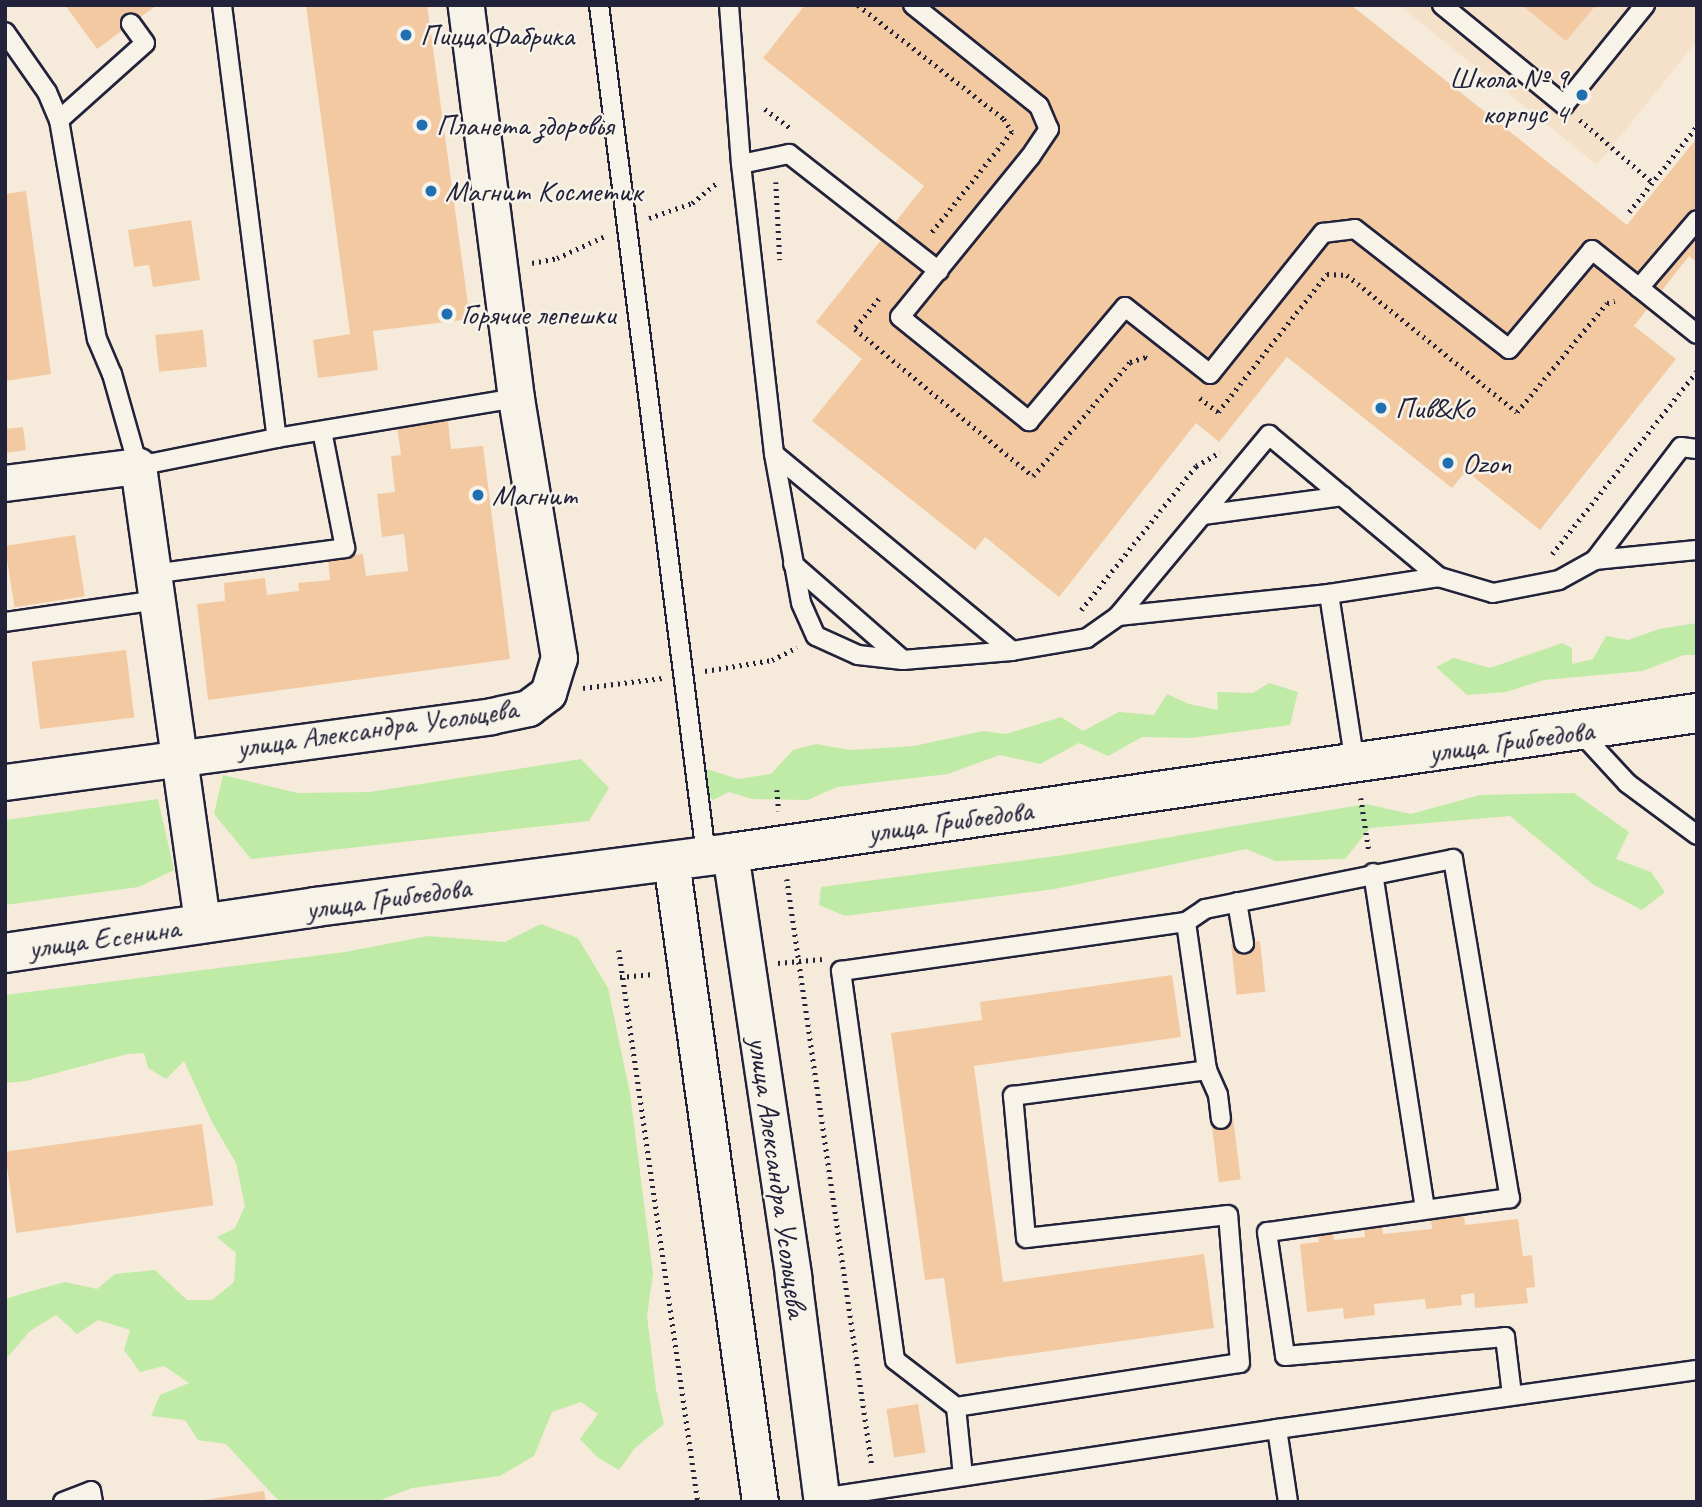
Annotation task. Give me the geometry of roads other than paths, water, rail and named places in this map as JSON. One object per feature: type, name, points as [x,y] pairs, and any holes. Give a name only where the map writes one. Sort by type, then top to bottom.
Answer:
[{"type":"main road","name":"улица Грибоедова","points":[[202,923],[702,857],[1697,713]]},
{"type":"main road","name":"улица Есенина","points":[[5,953],[202,923]]},
{"type":"street","name":"улица Александра Усольцева","points":[[5,782],[179,756],[491,716],[528,708],[548,693],[559,658],[516,398],[466,5]]},
{"type":"street","points":[[5,483],[138,466],[202,923]]},
{"type":"street","name":"улица Александра Усольцева","points":[[702,857],[793,1277],[822,1500]]},
{"type":"street","points":[[702,857],[760,1502]]},
{"type":"lane","points":[[222,5],[277,438]]},
{"type":"lane","points":[[598,5],[702,857]]},
{"type":"lane","points":[[729,5],[741,164],[774,454],[800,604],[816,636],[858,655],[903,660],[1012,651],[1087,638],[1118,616],[1269,435],[1439,577],[1493,593],[1559,580],[1595,560],[1697,550]]},
{"type":"lane","points":[[913,5],[1039,106],[1049,129],[1030,157],[900,317],[1029,421],[1125,307],[1210,374],[1323,233],[1355,229],[1509,349],[1592,250],[1697,334]]},
{"type":"lane","points":[[1442,5],[1564,105],[1645,5]]},
{"type":"lane","points":[[59,120],[145,43],[131,24]]},
{"type":"lane","points":[[5,32],[47,92],[59,120],[97,339],[112,374],[138,466],[277,438],[516,398]]},
{"type":"lane","points":[[741,164],[789,154],[939,271]]},
{"type":"lane","points":[[1639,288],[1697,219]]},
{"type":"lane","points":[[5,622],[155,587],[345,548],[322,431]]},
{"type":"lane","points":[[1595,560],[1681,447],[1697,449]]},
{"type":"lane","points":[[774,454],[1012,651]]},
{"type":"lane","points":[[1203,514],[1343,496]]},
{"type":"lane","points":[[793,564],[903,660]]},
{"type":"lane","points":[[1118,616],[1329,594],[1439,577]]},
{"type":"lane","points":[[1329,594],[1356,763]]},
{"type":"lane","points":[[1580,732],[1627,783],[1697,835]]},
{"type":"lane","points":[[964,1476],[956,1408],[895,1360],[841,971],[1186,922],[1205,909],[1371,864],[1453,859],[1510,1198],[1267,1232],[1285,1356],[1505,1337],[1512,1395]]},
{"type":"lane","points":[[1371,864],[1425,1208]]},
{"type":"lane","points":[[1237,902],[1244,943]]},
{"type":"lane","points":[[1186,922],[1207,1070],[1218,1095],[1221,1119]]},
{"type":"lane","points":[[956,1408],[1240,1363],[1228,1215],[1026,1238],[1013,1096],[1207,1070]]},
{"type":"lane","points":[[822,1500],[876,1490],[914,1493],[964,1476],[1697,1370]]},
{"type":"lane","points":[[1277,1429],[1288,1502]]},
{"type":"lane","points":[[63,1502],[91,1491],[93,1502]]},
{"type":"place","name":"ПиццаФабрика","points":[[406,35]]},
{"type":"place","name":"Школа № 9 корпус 4","points":[[1582,95]]},
{"type":"place","name":"Планета здоровья","points":[[422,125]]},
{"type":"place","name":"Магнит Косметик","points":[[431,191]]},
{"type":"place","name":"Горячие лепешки","points":[[447,314]]},
{"type":"place","name":"Пив&Ко","points":[[1381,408]]},
{"type":"place","name":"Ozon","points":[[1448,463]]},
{"type":"place","name":"Магнит","points":[[478,495]]}]
